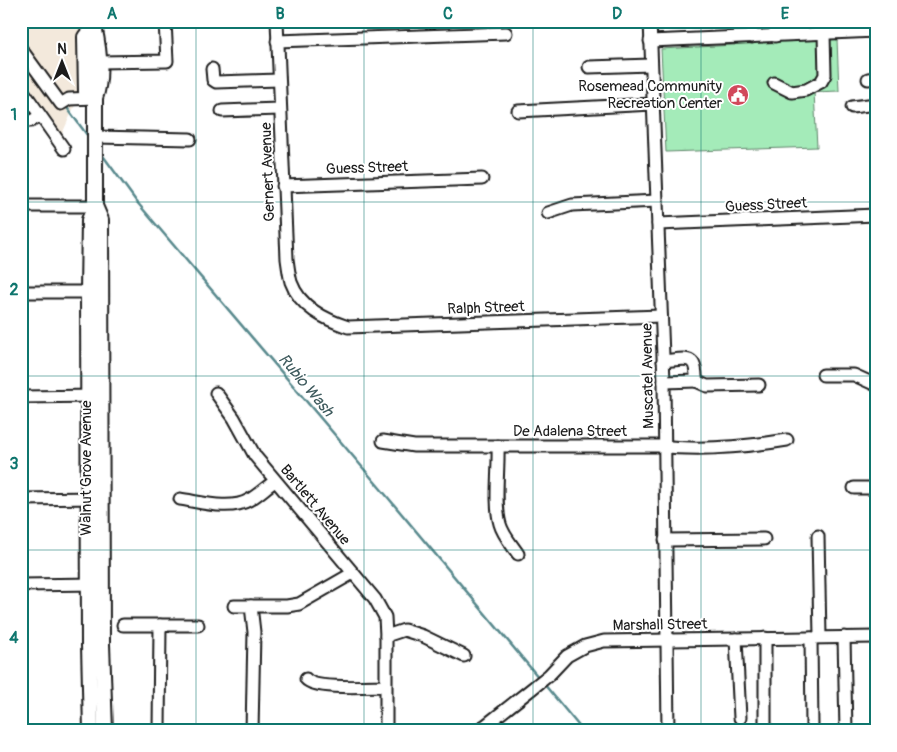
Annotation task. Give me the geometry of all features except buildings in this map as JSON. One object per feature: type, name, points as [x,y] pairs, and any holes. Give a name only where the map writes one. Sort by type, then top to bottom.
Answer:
[{"type":"main road","name":"Walnut Grove Avenue","points":[[91,731],[96,584],[96,396],[95,292],[89,220],[95,206],[95,98],[99,87],[99,44],[94,24]]},
{"type":"main road","name":"Walnut Grove Avenue","points":[[94,24],[85,37],[86,92],[95,98]]},
{"type":"main road","name":"Walnut Grove Avenue","points":[[96,584],[105,731]]},
{"type":"street","points":[[98,62],[167,61],[165,21]]},
{"type":"street","name":"Gernert Avenue","points":[[277,21],[287,258],[292,282],[302,299],[315,313]]},
{"type":"street","name":"Muscatel Avenue","points":[[650,21],[664,382],[668,731]]},
{"type":"street","points":[[751,21],[752,37]]},
{"type":"street","points":[[775,21],[775,36]]},
{"type":"street","points":[[650,41],[824,34],[851,27],[876,31]]},
{"type":"street","points":[[278,41],[506,33]]},
{"type":"street","points":[[774,83],[792,92],[806,90],[820,82],[825,74],[824,34]]},
{"type":"street","points":[[21,49],[61,104],[69,99],[95,98]]},
{"type":"street","points":[[589,67],[651,65]]},
{"type":"street","points":[[212,69],[213,80],[216,82],[279,80]]},
{"type":"street","points":[[21,88],[64,150]]},
{"type":"street","points":[[518,111],[653,104]]},
{"type":"street","points":[[852,107],[876,104]]},
{"type":"street","points":[[222,112],[280,109]]},
{"type":"street","points":[[21,121],[31,121],[40,116]]},
{"type":"street","points":[[96,135],[190,139]]},
{"type":"street","name":"Guess Street","points":[[284,186],[482,179]]},
{"type":"street","points":[[548,213],[572,205],[657,201]]},
{"type":"street","points":[[21,206],[95,206]]},
{"type":"street","name":"Guess Street","points":[[658,224],[876,214]]},
{"type":"street","points":[[21,292],[95,292]]},
{"type":"street","name":"Ralph Street","points":[[315,313],[329,321],[348,327],[661,316]]},
{"type":"street","points":[[663,361],[690,360],[696,368],[696,381]]},
{"type":"street","points":[[823,375],[854,375],[876,385]]},
{"type":"street","points":[[664,382],[696,381],[707,386],[759,385]]},
{"type":"street","name":"Bartlett Avenue","points":[[216,393],[234,418],[255,456],[376,599],[385,617],[386,731]]},
{"type":"street","points":[[21,397],[96,396]]},
{"type":"street","name":"De Adalena Street","points":[[383,441],[414,446],[664,446],[678,448],[746,447],[787,440]]},
{"type":"street","points":[[498,446],[498,511],[500,524],[506,537],[518,554]]},
{"type":"street","points":[[180,498],[228,505],[242,503],[250,500],[275,481]]},
{"type":"street","points":[[854,488],[876,488]]},
{"type":"street","points":[[21,499],[96,498]]},
{"type":"street","points":[[812,727],[818,536]]},
{"type":"street","points":[[665,540],[764,539]]},
{"type":"street","points":[[234,606],[287,606],[299,604],[353,573]]},
{"type":"street","points":[[21,585],[96,584]]},
{"type":"street","points":[[252,606],[254,632],[252,731]]},
{"type":"street","points":[[123,625],[198,625]]},
{"type":"street","points":[[159,731],[160,625]]},
{"type":"street","points":[[386,636],[404,630],[423,636],[464,656]]},
{"type":"street","points":[[844,637],[846,731]]},
{"type":"street","name":"Marshall Street","points":[[484,729],[549,675],[567,656],[585,646],[604,641],[876,637]]},
{"type":"street","points":[[765,638],[765,728]]},
{"type":"street","points":[[736,639],[740,718]]},
{"type":"street","points":[[306,679],[314,685],[325,686],[385,686]]},
{"type":"shaded area","points":[[21,21],[81,21],[81,105],[75,105],[62,134],[21,75]]},
{"type":"green space","points":[[837,39],[839,91],[814,92],[817,147],[666,152],[661,49],[735,45],[735,43]]},
{"type":"waterway","name":"Rubio Wash","points":[[65,105],[90,139]]},
{"type":"waterway","name":"Rubio Wash","points":[[101,153],[136,201],[539,678]]},
{"type":"waterway","name":"Rubio Wash","points":[[544,684],[583,731]]},
{"type":"place","name":"Rosemead Community Recreation Center","points":[[738,95]]}]
